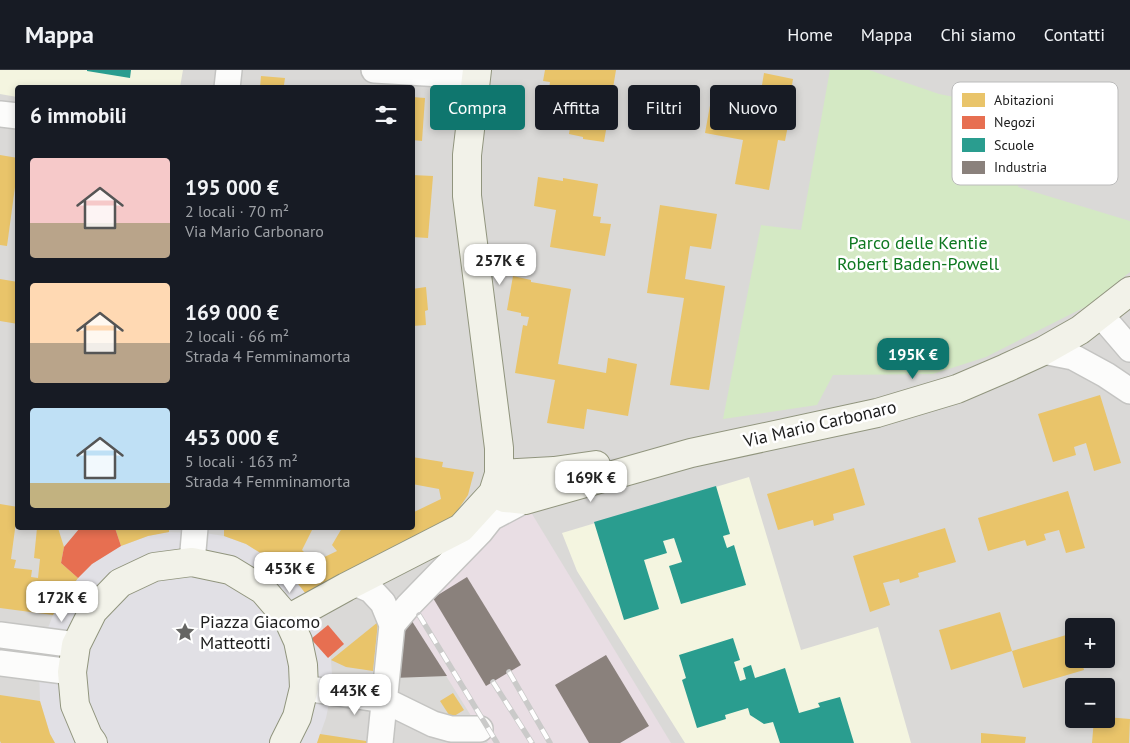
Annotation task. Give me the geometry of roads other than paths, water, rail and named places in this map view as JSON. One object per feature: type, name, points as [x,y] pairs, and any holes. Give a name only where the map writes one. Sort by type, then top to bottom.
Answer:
[{"type":"street","points":[[227,85],[228,70]]},
{"type":"street","points":[[374,70],[476,73],[467,155],[467,196],[499,448],[494,495],[473,539],[392,625]]},
{"type":"street","points":[[0,114],[15,116]]},
{"type":"street","name":"Via Mario Carbonaro","points":[[691,453],[877,413],[957,389],[1044,351],[1080,330],[1130,291]]},
{"type":"street","points":[[1100,314],[1130,349]]},
{"type":"street","points":[[1044,351],[1073,357],[1130,391]]},
{"type":"street","points":[[494,495],[525,500],[691,453]]},
{"type":"street","points":[[288,619],[461,528],[494,495],[554,471],[691,453]]},
{"type":"street","points":[[192,562],[194,530]]},
{"type":"street","points":[[93,743],[88,736],[75,705],[72,672],[76,645],[93,611],[120,583],[154,566],[192,562],[230,570],[255,584],[263,590],[288,619],[298,641],[304,665],[304,688],[297,717],[284,743]]},
{"type":"street","points":[[354,583],[371,590],[383,604],[392,625],[380,743]]},
{"type":"street","points":[[0,636],[76,645]]},
{"type":"street","points":[[0,663],[72,672]]},
{"type":"street","points":[[304,688],[384,700],[433,724],[451,729],[480,729]]},
{"type":"railway","points":[[419,615],[497,743]]},
{"type":"railway","points":[[509,672],[550,743]]},
{"type":"railway","points":[[493,682],[532,743]]},
{"type":"place","name":"Piazza Giacomo Matteotti","points":[[185,632]]},
{"type":"park label","name":"Parco delle Kentie Robert Baden-Powell","points":[[918,253]]}]
